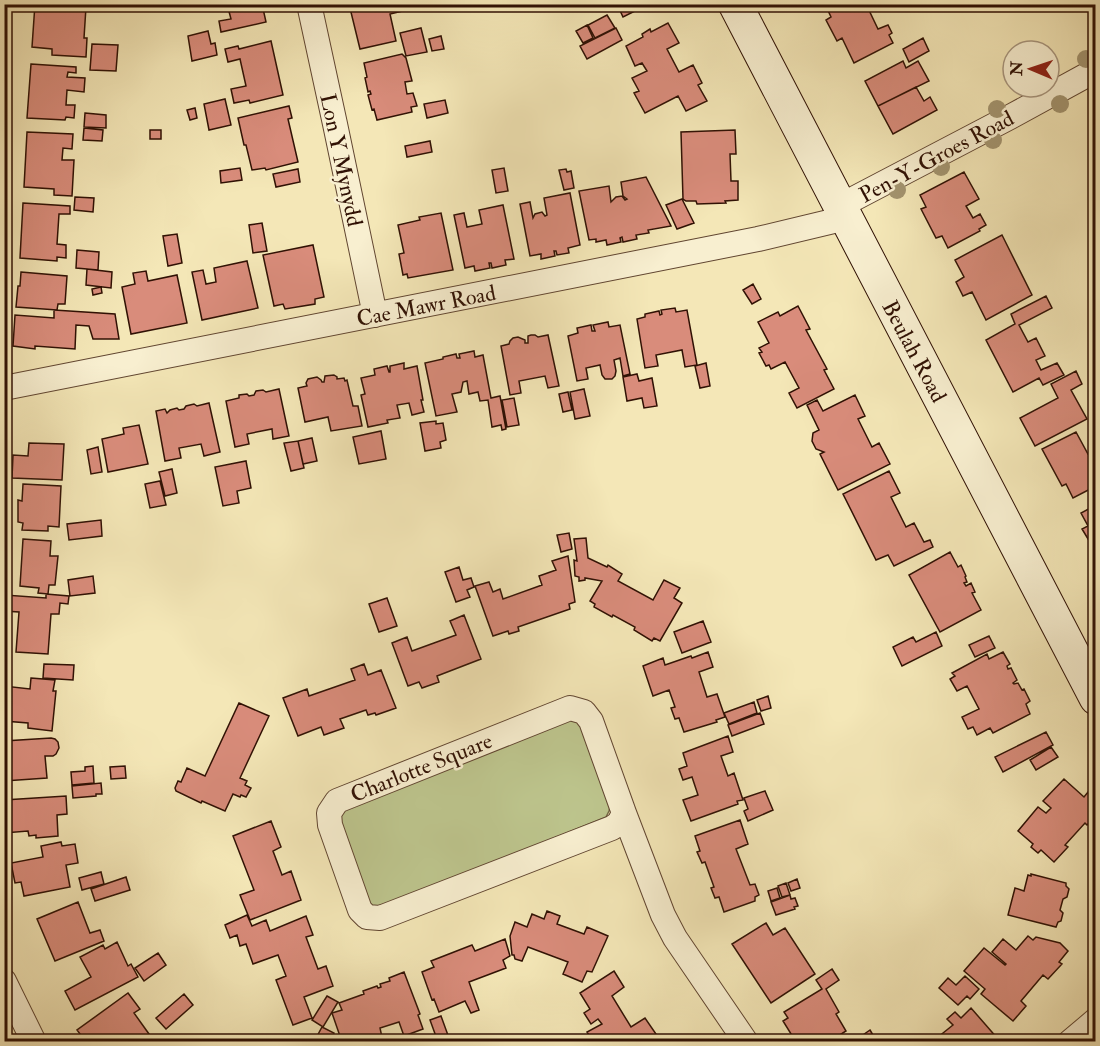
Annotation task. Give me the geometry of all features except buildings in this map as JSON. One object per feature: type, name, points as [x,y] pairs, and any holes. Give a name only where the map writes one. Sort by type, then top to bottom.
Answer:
[{"type":"street","name":"Lon Y Mynydd","points":[[309,4],[375,315]]},
{"type":"street","name":"Beulah Road","points":[[735,4],[1095,698]]},
{"type":"street","name":"Pen-Y-Groes Road","points":[[843,212],[1095,70]]},
{"type":"street","name":"Cae Mawr Road","points":[[4,388],[758,239],[843,212]]},
{"type":"street","name":"Charlotte Square","points":[[624,813],[619,823],[612,828],[380,918],[367,917],[360,910],[330,825],[329,813],[337,801],[570,708],[584,712],[591,721],[663,915],[675,938],[746,1041]]},
{"type":"street","points":[[4,981],[34,1041]]},
{"type":"street","points":[[1071,1041],[1095,1020]]},
{"type":"green space","points":[[568,718],[583,725],[611,803],[606,817],[381,909],[367,904],[339,825],[340,811]]}]
